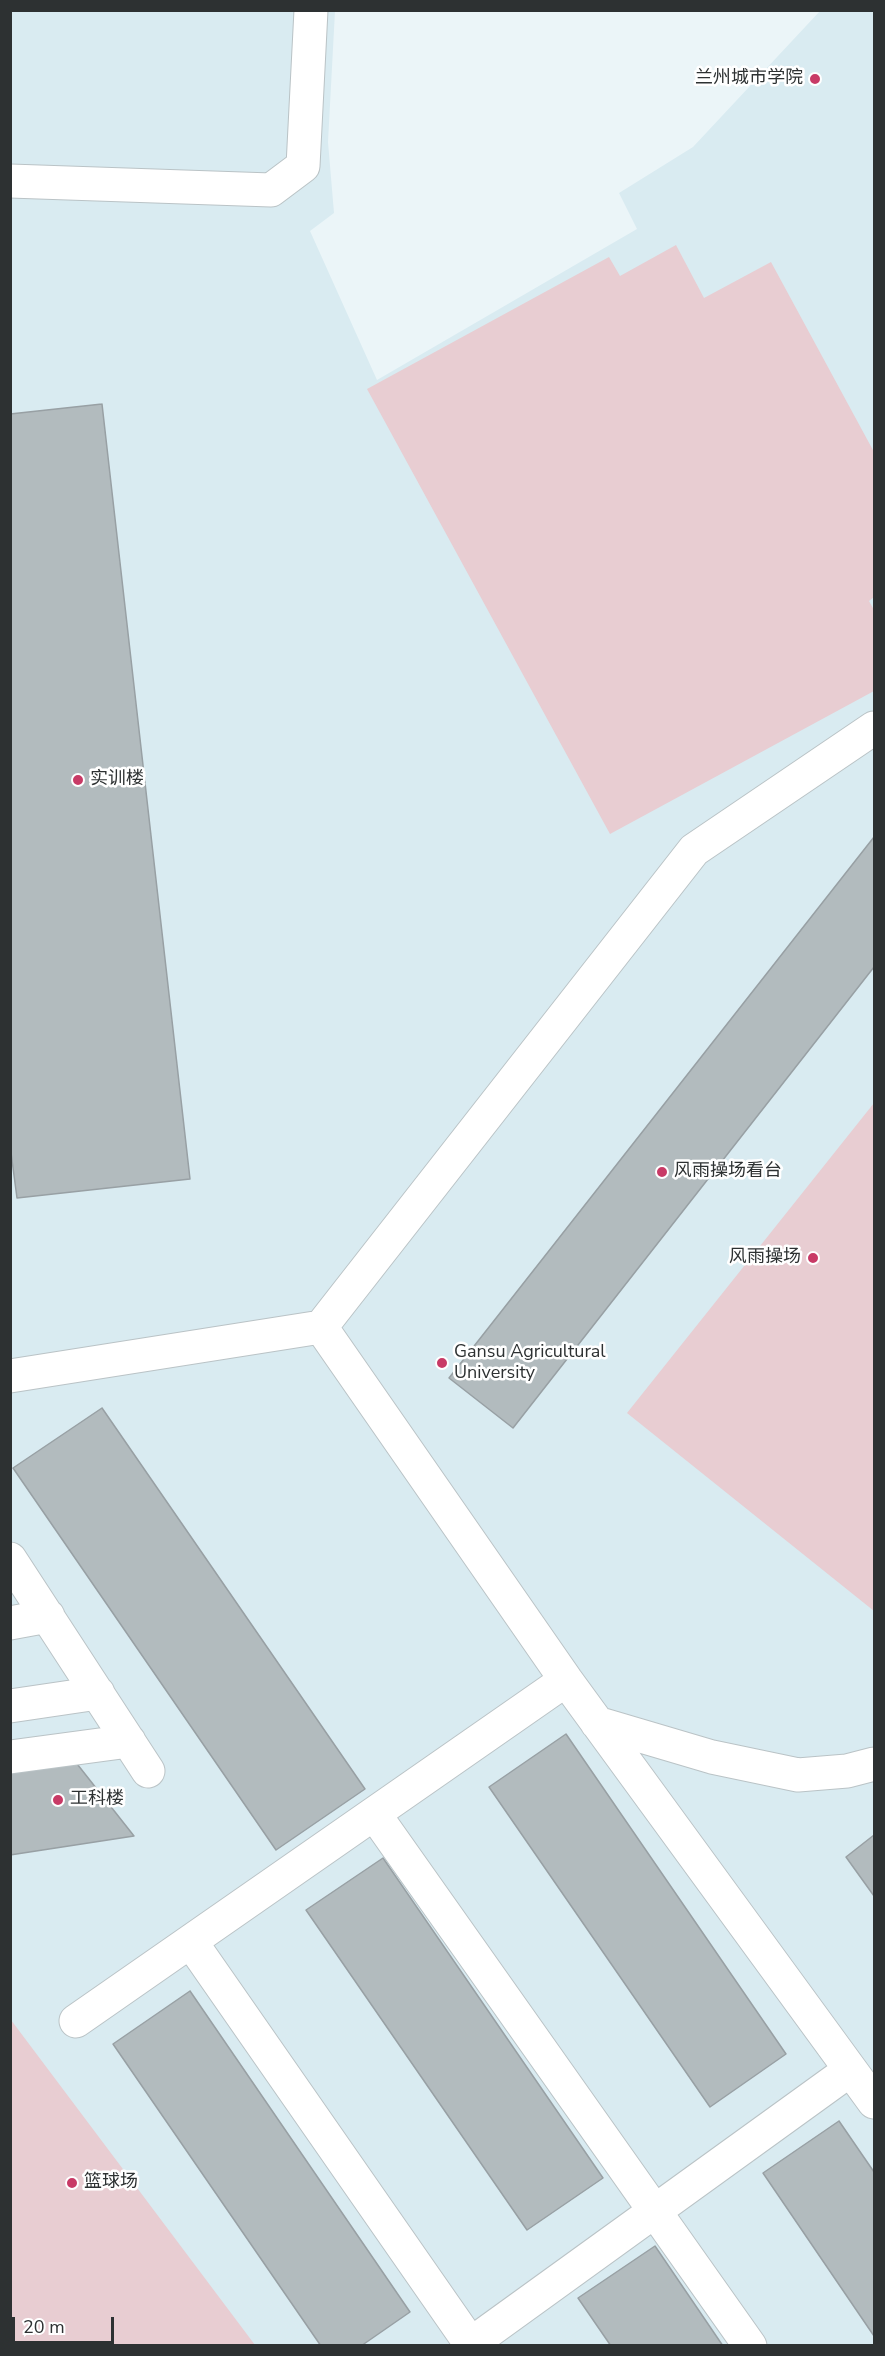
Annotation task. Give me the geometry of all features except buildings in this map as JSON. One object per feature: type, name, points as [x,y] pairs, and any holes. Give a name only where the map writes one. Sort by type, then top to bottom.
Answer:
[{"type":"lane","points":[[10,181],[271,190],[303,166],[311,10]]},
{"type":"lane","points":[[10,1376],[321,1327],[693,850],[874,728]]},
{"type":"lane","points":[[321,1327],[566,1680],[874,2102]]},
{"type":"lane","points":[[10,1559],[148,1771]]},
{"type":"lane","points":[[10,1623],[48,1616]]},
{"type":"lane","points":[[76,2021],[566,1680]]},
{"type":"lane","points":[[10,1706],[98,1693]]},
{"type":"lane","points":[[597,1723],[712,1757],[798,1775],[847,1771],[874,1764]]},
{"type":"lane","points":[[10,1757],[129,1741]]},
{"type":"lane","points":[[375,1815],[750,2346]]},
{"type":"lane","points":[[191,1942],[470,2345],[850,2070]]},
{"type":"shaded area","name":"Gansu Agricultural University","points":[[11,11],[335,11],[328,142],[334,213],[310,231],[377,380],[637,229],[619,193],[693,147],[820,11],[874,11],[874,2345],[11,2346]]},
{"type":"shaded area","points":[[676,245],[704,298],[771,262],[874,452],[874,597],[869,601],[874,610],[874,691],[610,834],[367,389],[609,257],[620,276]]},
{"type":"shaded area","name":"风雨操场","points":[[874,1103],[874,1611],[627,1413]]},
{"type":"shaded area","name":"篮球场","points":[[11,2020],[255,2345],[11,2345]]},
{"type":"place","name":"兰州城市学院","points":[[815,79]]},
{"type":"place","name":"实训楼","points":[[78,780]]},
{"type":"place","name":"风雨操场看台","points":[[662,1172]]},
{"type":"place","name":"风雨操场","points":[[813,1258]]},
{"type":"place","name":"Gansu Agricultural University","points":[[442,1363]]},
{"type":"place","name":"工科楼","points":[[58,1800]]},
{"type":"place","name":"篮球场","points":[[72,2183]]}]
